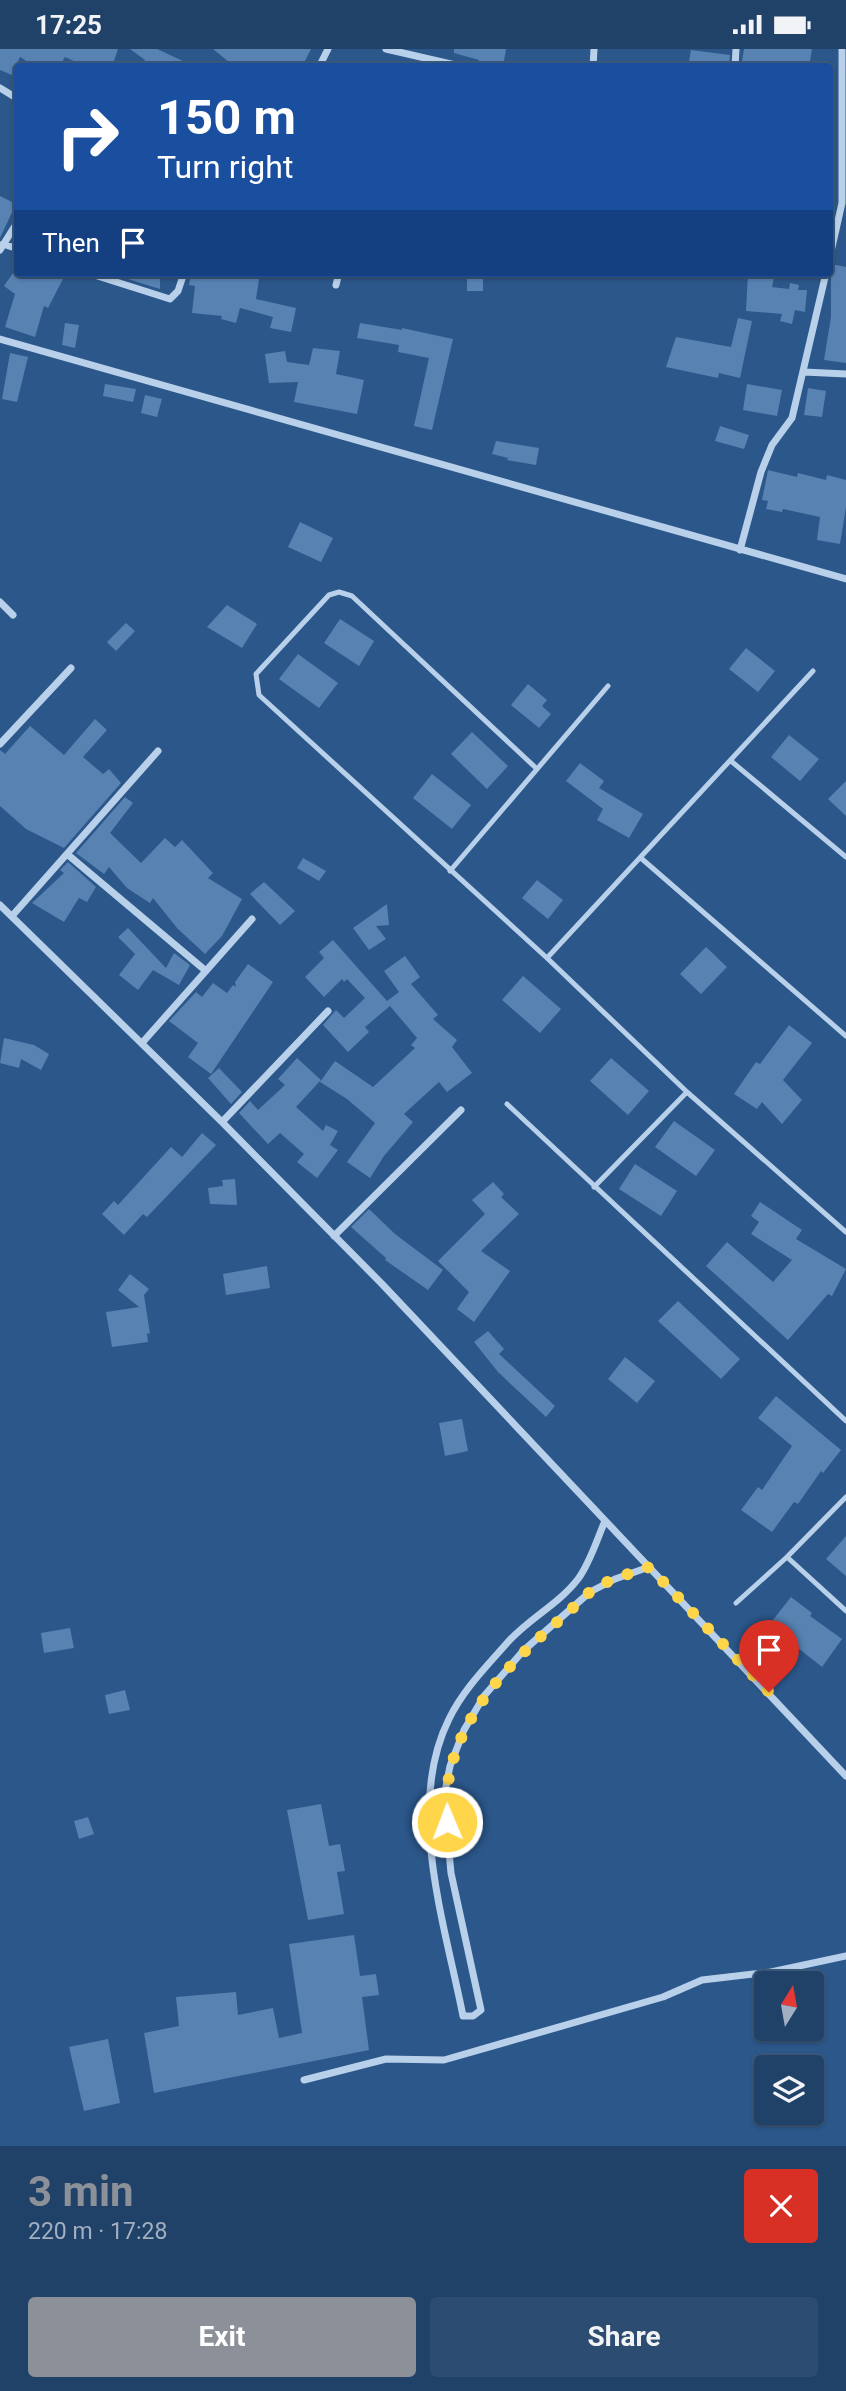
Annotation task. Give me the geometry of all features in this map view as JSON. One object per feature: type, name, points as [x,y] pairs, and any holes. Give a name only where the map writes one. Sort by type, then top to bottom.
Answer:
[{"type":"street","points":[[386,49],[447,63]]},
{"type":"street","points":[[833,243],[842,203],[842,49]]},
{"type":"street","points":[[2,247],[14,228]]},
{"type":"street","points":[[101,277],[170,299],[178,291],[183,277]]},
{"type":"street","points":[[336,285],[339,277]]},
{"type":"street","points":[[740,550],[761,472],[772,445],[792,418],[824,277]]},
{"type":"street","points":[[0,339],[846,579]]},
{"type":"street","points":[[804,372],[846,374]]},
{"type":"street","points":[[0,602],[13,615]]},
{"type":"street","points":[[1,739],[71,668]]},
{"type":"street","points":[[12,916],[158,751]]},
{"type":"street","points":[[67,854],[206,971]]},
{"type":"street","points":[[0,905],[222,1122],[334,1236],[846,1776]]},
{"type":"street","points":[[142,1043],[252,919]]},
{"type":"street","points":[[222,1122],[328,1011]]},
{"type":"street","points":[[334,1236],[461,1110]]},
{"type":"street","points":[[606,1521],[579,1578],[510,1639],[469,1686],[449,1719],[433,1761],[427,1796],[435,1878],[463,2016],[473,2016],[481,2010],[451,1873],[444,1797],[450,1766],[464,1730],[484,1696],[523,1651],[590,1592],[615,1579],[649,1567]]},
{"type":"street","points":[[469,1686],[484,1696]]},
{"type":"street","points":[[427,1796],[444,1797]]},
{"type":"street","points":[[435,1878],[451,1873]]},
{"type":"street","points":[[304,2080],[386,2060],[444,2060],[663,1997],[702,1980],[771,1972],[846,1957]]},
{"type":"lane","points":[[537,769],[352,596],[339,592],[329,595],[256,674],[259,695],[547,958],[687,1092],[846,1232]]},
{"type":"lane","points":[[547,958],[642,859],[813,671]]},
{"type":"lane","points":[[450,871],[608,686]]},
{"type":"lane","points":[[731,761],[846,857]]},
{"type":"lane","points":[[642,859],[846,1037]]},
{"type":"lane","points":[[594,1187],[687,1092]]},
{"type":"lane","points":[[507,1104],[846,1421]]},
{"type":"lane","points":[[736,1603],[787,1557],[846,1497]]},
{"type":"lane","points":[[787,1557],[846,1611]]},
{"type":"building","points":[[0,49],[118,49],[113,63],[78,63],[65,57],[61,63],[30,63],[20,57],[17,63],[14,63],[12,75],[0,70]]},
{"type":"building","points":[[130,49],[157,49],[187,63],[143,63],[145,60]]},
{"type":"building","points":[[213,49],[311,49],[304,63],[230,63]]},
{"type":"building","points":[[454,49],[506,49],[504,63],[478,62],[479,60],[454,53]]},
{"type":"building","points":[[744,49],[812,49],[810,63],[742,63]]},
{"type":"building","points":[[691,50],[730,55],[729,63],[689,63]]},
{"type":"building","points":[[0,196],[14,203],[14,208],[0,238]]},
{"type":"building","points":[[833,264],[846,267],[846,363],[824,360],[831,317]]},
{"type":"building","points":[[13,273],[14,277],[64,277],[48,308],[44,306],[35,337],[5,327],[15,294],[4,286]]},
{"type":"building","points":[[121,277],[160,277],[160,289]]},
{"type":"building","points":[[190,277],[259,277],[256,299],[296,308],[291,332],[270,328],[273,317],[240,308],[236,323],[221,319],[222,316],[192,313],[195,286],[189,285]]},
{"type":"building","points":[[467,277],[483,277],[483,291],[467,291]]},
{"type":"building","points":[[748,277],[774,277],[772,287],[789,289],[790,283],[799,285],[798,290],[807,290],[805,312],[795,310],[792,324],[780,321],[782,314],[746,311]]},
{"type":"building","points":[[738,318],[752,321],[740,378],[719,373],[718,378],[666,367],[676,337],[731,347]]},
{"type":"building","points":[[65,323],[79,325],[75,348],[62,345]]},
{"type":"building","points":[[360,323],[402,328],[453,339],[432,430],[414,426],[429,358],[398,352],[399,345],[357,338]]},
{"type":"building","points":[[313,348],[340,351],[336,374],[364,380],[357,414],[294,402],[298,382],[269,383],[265,354],[285,351],[287,362],[309,365]]},
{"type":"building","points":[[10,353],[28,357],[17,402],[2,399]]},
{"type":"building","points":[[105,384],[136,389],[133,402],[103,396]]},
{"type":"building","points":[[747,384],[782,390],[777,416],[743,410]]},
{"type":"building","points":[[808,388],[826,391],[822,417],[804,415]]},
{"type":"building","points":[[145,395],[162,399],[157,417],[141,413]]},
{"type":"building","points":[[720,426],[749,435],[744,449],[715,441]]},
{"type":"building","points":[[496,441],[539,448],[536,465],[507,460],[508,458],[492,454]]},
{"type":"building","points":[[768,470],[797,477],[798,473],[826,480],[827,475],[846,480],[846,507],[840,544],[817,540],[820,517],[783,509],[782,512],[766,509],[768,501],[762,500]]},
{"type":"building","points":[[300,522],[333,538],[321,562],[288,547]]},
{"type":"building","points":[[227,605],[257,624],[242,648],[207,627]]},
{"type":"building","points":[[340,619],[374,641],[359,666],[324,643]]},
{"type":"building","points":[[126,623],[135,631],[116,651],[107,642]]},
{"type":"building","points":[[746,648],[775,671],[758,692],[729,669]]},
{"type":"building","points":[[298,654],[338,683],[319,708],[279,679]]},
{"type":"building","points":[[528,684],[547,700],[542,706],[551,714],[539,728],[511,705]]},
{"type":"building","points":[[95,719],[107,730],[83,757],[103,774],[109,769],[121,783],[64,848],[26,829],[0,806],[0,750],[5,754],[30,726],[64,755]]},
{"type":"building","points":[[472,732],[508,766],[487,789],[451,754]]},
{"type":"building","points":[[789,735],[819,759],[800,781],[771,757]]},
{"type":"building","points":[[580,763],[604,781],[599,788],[643,814],[629,838],[597,820],[603,809],[566,781]]},
{"type":"building","points":[[432,774],[471,805],[452,829],[413,798]]},
{"type":"building","points":[[846,781],[846,816],[828,799]]},
{"type":"building","points":[[125,797],[133,803],[110,833],[141,863],[165,838],[175,847],[182,840],[213,873],[208,878],[242,899],[222,936],[205,954],[177,928],[153,898],[150,903],[127,888],[109,867],[104,874],[76,853]]},
{"type":"building","points":[[303,858],[326,871],[319,881],[297,868]]},
{"type":"building","points":[[68,862],[96,887],[87,902],[79,898],[64,922],[32,903],[64,873],[60,870]]},
{"type":"building","points":[[537,880],[563,900],[548,919],[522,898]]},
{"type":"building","points":[[264,882],[295,911],[280,925],[250,894]]},
{"type":"building","points":[[387,904],[389,925],[376,926],[386,939],[369,950],[353,928]]},
{"type":"building","points":[[128,928],[166,968],[174,953],[190,965],[179,985],[153,970],[138,990],[119,975],[135,954],[118,937]]},
{"type":"building","points":[[333,940],[387,1001],[399,992],[384,971],[405,956],[420,977],[411,984],[438,1015],[433,1019],[457,1040],[452,1047],[472,1073],[447,1092],[439,1082],[404,1114],[413,1122],[384,1156],[370,1178],[347,1162],[375,1123],[347,1099],[320,1082],[335,1061],[373,1087],[415,1048],[411,1045],[417,1038],[390,1006],[365,1027],[369,1032],[348,1052],[323,1025],[336,1010],[344,1018],[365,998],[347,979],[344,982],[342,979],[324,997],[305,977],[324,958],[319,952]]},
{"type":"building","points":[[706,947],[727,967],[701,994],[680,974]]},
{"type":"building","points":[[248,964],[273,982],[211,1074],[188,1057],[198,1043],[169,1021],[196,992],[202,997],[213,983],[227,993],[233,985],[236,987],[235,982]]},
{"type":"building","points":[[523,976],[561,1009],[540,1033],[502,1000]]},
{"type":"building","points":[[789,1025],[812,1043],[783,1080],[802,1100],[782,1124],[762,1102],[757,1109],[734,1094],[756,1062],[760,1064]]},
{"type":"building","points":[[4,1038],[34,1045],[49,1054],[41,1070],[21,1059],[19,1068],[0,1063]]},
{"type":"building","points":[[297,1058],[321,1080],[296,1107],[323,1131],[326,1125],[338,1131],[330,1145],[338,1150],[317,1178],[297,1162],[304,1154],[280,1133],[268,1144],[239,1113],[250,1101],[258,1110],[285,1085],[278,1079]]},
{"type":"building","points":[[611,1058],[649,1091],[628,1115],[590,1081]]},
{"type":"building","points":[[219,1068],[242,1092],[231,1104],[208,1078]]},
{"type":"building","points":[[674,1121],[715,1150],[696,1176],[655,1147]]},
{"type":"building","points":[[202,1133],[216,1145],[147,1217],[143,1214],[124,1235],[102,1214],[114,1201],[118,1205],[171,1147],[182,1157]]},
{"type":"building","points":[[635,1164],[677,1191],[661,1216],[619,1189]]},
{"type":"building","points":[[235,1179],[237,1205],[210,1204],[208,1188],[223,1186],[222,1180]]},
{"type":"building","points":[[493,1182],[504,1194],[501,1197],[519,1214],[481,1251],[510,1271],[474,1322],[457,1309],[469,1292],[438,1261],[485,1214],[472,1200]]},
{"type":"building","points":[[760,1202],[802,1230],[796,1239],[846,1269],[832,1296],[828,1294],[788,1340],[706,1266],[727,1242],[773,1282],[792,1260],[751,1234],[759,1222],[751,1216]]},
{"type":"building","points":[[369,1209],[395,1234],[443,1270],[428,1290],[385,1260],[386,1258],[351,1227]]},
{"type":"building","points":[[267,1266],[270,1288],[226,1295],[223,1274]]},
{"type":"building","points":[[130,1274],[149,1289],[144,1295],[150,1334],[147,1333],[148,1342],[112,1347],[106,1312],[139,1307],[118,1290]]},
{"type":"building","points":[[678,1301],[740,1359],[721,1379],[658,1321]]},
{"type":"building","points":[[488,1331],[504,1349],[499,1354],[555,1406],[546,1417],[498,1372],[474,1342]]},
{"type":"building","points":[[625,1357],[655,1381],[637,1403],[608,1379]]},
{"type":"building","points":[[776,1396],[841,1450],[823,1473],[821,1471],[798,1504],[794,1502],[772,1532],[741,1510],[758,1487],[762,1490],[792,1446],[758,1418]]},
{"type":"building","points":[[462,1419],[468,1451],[445,1456],[439,1423]]},
{"type":"building","points":[[846,1536],[846,1576],[826,1559]]},
{"type":"building","points":[[791,1597],[812,1613],[810,1616],[842,1639],[822,1667],[769,1625]]},
{"type":"building","points":[[70,1628],[74,1648],[44,1653],[41,1633]]},
{"type":"building","points":[[125,1690],[130,1710],[109,1714],[105,1695]]},
{"type":"building","points":[[321,1804],[329,1846],[340,1844],[345,1871],[337,1872],[344,1914],[308,1920],[287,1810]]},
{"type":"building","points":[[88,1817],[94,1834],[79,1839],[74,1821]]},
{"type":"building","points":[[354,1935],[360,1976],[376,1974],[379,1995],[362,1997],[369,2050],[154,2093],[144,2033],[179,2026],[176,1997],[236,1992],[238,2015],[273,2008],[279,2038],[302,2033],[289,1944]]},
{"type":"building","points":[[108,2039],[120,2103],[84,2111],[69,2047]]},
{"type":"route","points":[[447,1822],[444,1797],[450,1766],[464,1730],[484,1696],[523,1651],[590,1592],[615,1579],[649,1567],[769,1692]]}]
